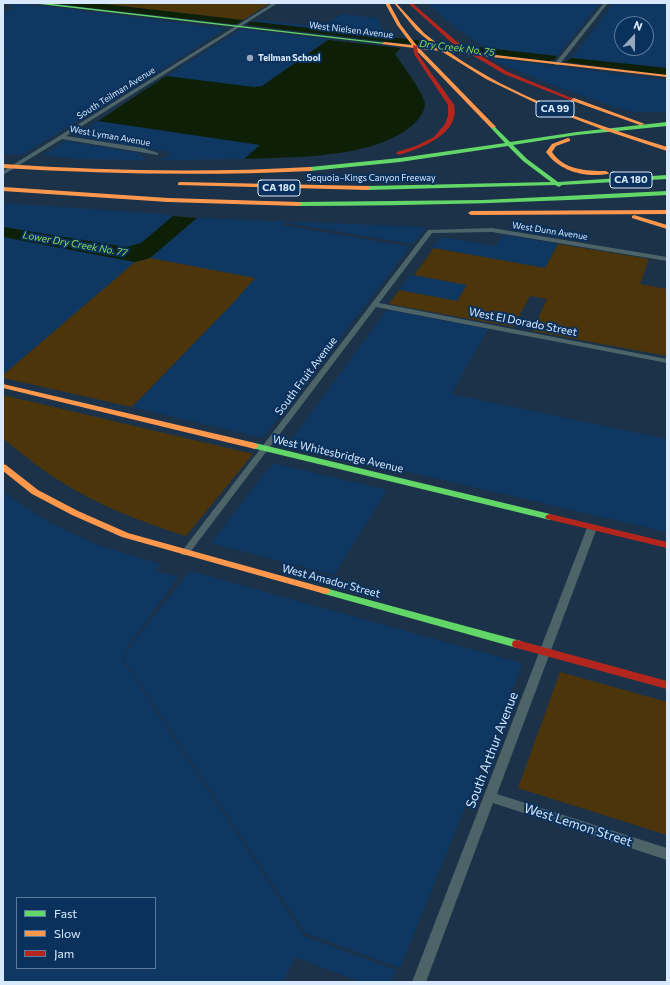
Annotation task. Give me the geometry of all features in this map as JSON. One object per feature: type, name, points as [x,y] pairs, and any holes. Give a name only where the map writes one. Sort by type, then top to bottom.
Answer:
[{"type":"main road","name":"West Nielsen Avenue","points":[[33,3],[242,24],[559,61],[667,76]]},
{"type":"main road","points":[[155,174],[253,171],[322,166],[377,158],[402,152],[426,143],[446,129],[452,121],[453,115],[451,105],[418,52],[399,25],[387,3]]},
{"type":"main road","name":"CA 99","points":[[394,3],[432,42],[451,47],[497,74],[539,94],[641,134],[667,141]]},
{"type":"main road","name":"CA 99","points":[[406,3],[426,24],[479,73],[533,99],[590,123],[667,149]]},
{"type":"main road","points":[[410,3],[432,24],[451,47],[492,64],[543,89],[615,115],[667,130]]},
{"type":"main road","points":[[418,52],[525,160],[546,177],[594,202],[632,217],[667,227]]},
{"type":"main road","points":[[3,166],[41,170],[155,174],[237,173],[325,168],[383,162],[614,129],[667,124]]},
{"type":"main road","points":[[667,155],[608,140],[583,138],[563,141],[551,147],[549,152],[549,155],[553,160],[561,165],[589,172],[607,173],[667,169]]},
{"type":"main road","points":[[3,172],[124,182]]},
{"type":"main road","name":"Sequoia–Kings Canyon Freeway","points":[[171,184],[333,189],[527,186],[667,177]]},
{"type":"main road","name":"CA 180","points":[[7,189],[134,198],[328,204],[550,200],[667,193]]},
{"type":"main road","points":[[134,198],[434,213]]},
{"type":"main road","points":[[397,212],[565,207],[667,201]]},
{"type":"main road","points":[[463,213],[667,212]]},
{"type":"main road","name":"West Whitesbridge Avenue","points":[[3,386],[667,545]]},
{"type":"main road","name":"West Amador Street","points":[[3,467],[35,492],[75,513],[125,535],[185,553],[667,685]]},
{"type":"street","name":"South Teilman Avenue","points":[[3,172],[276,3]]},
{"type":"street","points":[[559,61],[606,3]]},
{"type":"street","name":"West Lyman Avenue","points":[[61,137],[143,150],[156,154]]},
{"type":"street","name":"West Dunn Avenue","points":[[430,231],[492,230],[667,259]]},
{"type":"street","name":"South Fruit Avenue","points":[[185,553],[430,231]]},
{"type":"street","name":"West El Dorado Street","points":[[374,304],[667,361]]},
{"type":"street","name":"South Arthur Avenue","points":[[419,982],[592,528]]},
{"type":"street","name":"West Lemon Street","points":[[489,797],[667,854]]},
{"type":"shaded area","points":[[18,3],[225,29],[155,74],[151,74],[105,103],[108,103],[21,155],[3,154],[3,56],[6,55],[3,54],[3,13],[14,8],[9,7]]},
{"type":"shaded area","points":[[95,3],[270,3],[243,20]]},
{"type":"shaded area","points":[[427,3],[600,3],[557,56],[486,48],[457,29]]},
{"type":"shaded area","points":[[614,3],[667,3],[667,68],[572,58]]},
{"type":"shaded area","points":[[341,14],[378,18],[384,36],[256,22],[260,20],[323,27]]},
{"type":"shaded area","name":"Teilman School","points":[[241,29],[328,39],[263,86],[253,88],[167,76]]},
{"type":"shaded area","points":[[488,58],[667,80],[667,112],[635,112],[614,107],[547,83]]},
{"type":"shaded area","points":[[98,121],[261,145],[244,159],[158,160],[169,156],[169,152],[76,136]]},
{"type":"shaded area","points":[[65,141],[138,153],[144,159],[148,160],[77,159],[44,155]]},
{"type":"shaded area","points":[[3,203],[173,216],[141,243],[127,247],[116,247],[3,227]]},
{"type":"shaded area","points":[[197,218],[426,227],[413,244],[284,222],[281,225],[410,247],[263,438],[132,407],[232,304],[255,278],[150,258]]},
{"type":"shaded area","points":[[503,235],[558,244],[545,268],[432,248],[441,237],[496,246]]},
{"type":"shaded area","points":[[3,237],[135,262],[3,375]]},
{"type":"shaded area","points":[[558,244],[649,259],[640,284],[667,289],[667,356],[532,331],[547,299],[530,296],[513,327],[389,304],[399,290],[457,301],[467,285],[414,275],[434,248],[545,268]]},
{"type":"shaded area","points":[[150,258],[255,278],[232,304],[132,407],[3,378],[3,375],[135,262]]},
{"type":"shaded area","points":[[410,275],[467,285],[457,301],[399,290]]},
{"type":"shaded area","points":[[387,310],[488,329],[451,394],[667,439],[667,532],[288,444]]},
{"type":"shaded area","points":[[3,395],[253,454],[186,536],[105,506],[75,490],[31,461],[3,439]]},
{"type":"shaded area","points":[[273,463],[387,490],[334,575],[211,543]]},
{"type":"shaded area","points":[[3,491],[14,500],[52,524],[98,545],[160,564],[155,571],[178,577],[125,650],[123,654],[124,662],[304,936],[396,970],[391,982],[360,982],[295,957],[283,982],[3,982]]},
{"type":"shaded area","points":[[190,571],[521,663],[522,666],[400,968],[305,933],[125,661],[125,652]]},
{"type":"shaded area","points":[[560,672],[667,702],[667,835],[518,788]]},
{"type":"water","points":[[48,3],[95,3],[243,20],[238,24],[232,24]]},
{"type":"water","name":"Dry Creek No. 75","points":[[250,22],[557,56],[554,60],[549,61],[246,25]]},
{"type":"water","points":[[328,40],[401,48],[395,54],[417,86],[425,104],[423,112],[415,123],[399,135],[379,144],[357,150],[334,154],[286,158],[244,159],[260,145],[98,121],[166,76],[254,87],[262,86]]},
{"type":"water","points":[[572,58],[667,68],[667,75],[564,62]]},
{"type":"water","name":"Lower Dry Creek No. 77","points":[[173,216],[197,218],[150,258],[135,262],[3,237],[3,227],[127,247],[141,243]]},
{"type":"traffic: fast","points":[[33,3],[384,43]]},
{"type":"traffic: fast","points":[[310,169],[400,160],[577,134],[667,124]]},
{"type":"traffic: fast","points":[[493,127],[525,160],[559,185]]},
{"type":"traffic: fast","points":[[368,188],[545,184],[667,177]]},
{"type":"traffic: fast","points":[[299,204],[483,202],[667,193]]},
{"type":"traffic: fast","points":[[255,446],[550,517]]},
{"type":"traffic: fast","points":[[325,591],[517,644]]},
{"type":"traffic: slow","points":[[387,3],[399,25],[415,46],[493,127]]},
{"type":"traffic: slow","points":[[395,4],[428,39],[460,62],[487,78],[516,93],[576,118],[667,149]]},
{"type":"traffic: slow","points":[[384,43],[667,76]]},
{"type":"traffic: slow","points":[[572,99],[642,124]]},
{"type":"traffic: slow","points":[[568,140],[554,145],[549,152],[559,164],[582,172],[606,173]]},
{"type":"traffic: slow","points":[[3,166],[156,173],[310,169]]},
{"type":"traffic: slow","points":[[180,184],[368,188]]},
{"type":"traffic: slow","points":[[3,189],[168,200],[299,204]]},
{"type":"traffic: slow","points":[[471,213],[667,212]]},
{"type":"traffic: slow","points":[[634,217],[667,227]]},
{"type":"traffic: slow","points":[[3,386],[255,446]]},
{"type":"traffic: slow","points":[[3,467],[35,492],[75,513],[125,535],[325,591]]},
{"type":"traffic: jam","points":[[410,3],[454,42],[506,73],[572,99]]},
{"type":"traffic: jam","points":[[399,153],[418,147],[436,138],[448,125],[451,116],[451,105],[416,54],[415,46]]},
{"type":"traffic: jam","points":[[550,517],[667,545]]},
{"type":"traffic: jam","points":[[517,644],[667,685]]},
{"type":"place","name":"Teilman School","points":[[250,58]]}]
